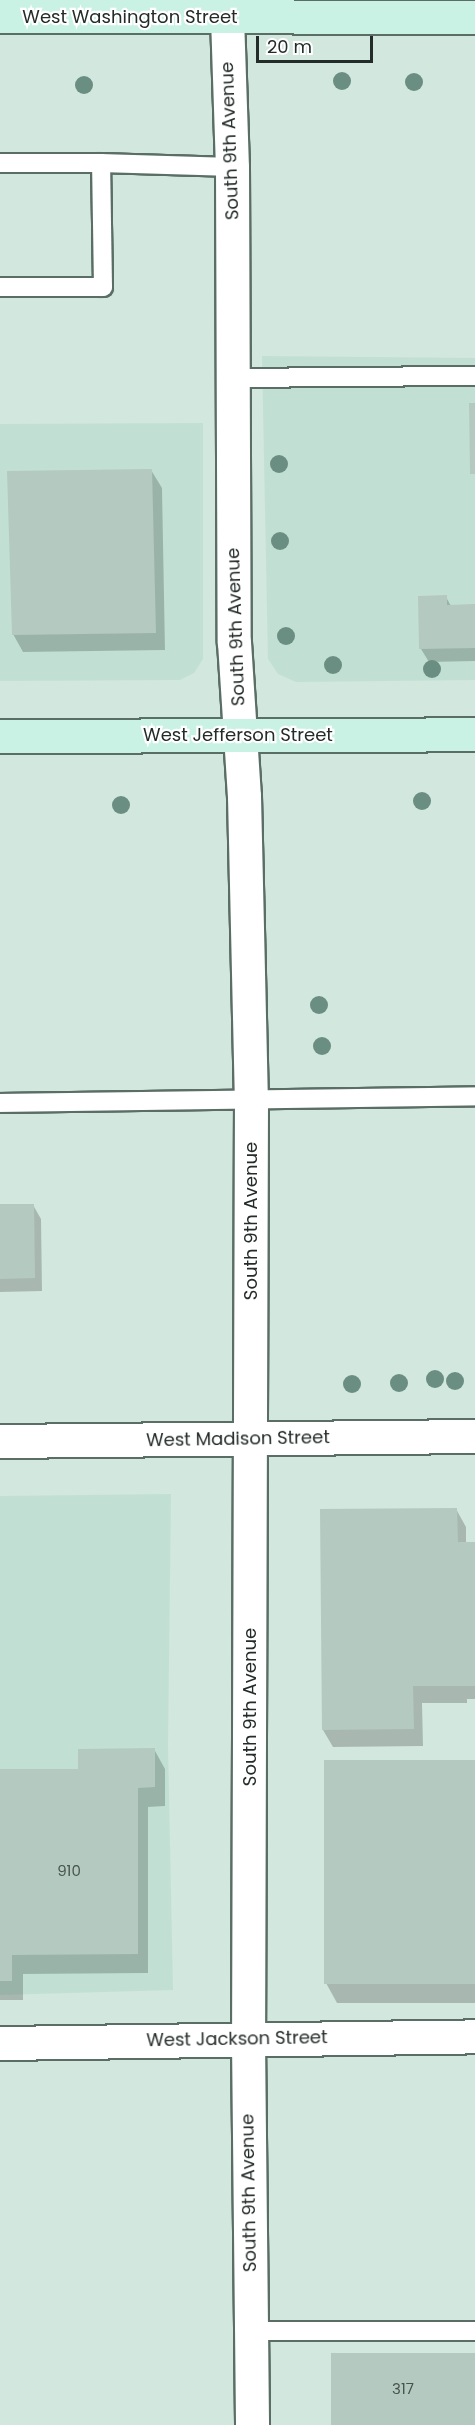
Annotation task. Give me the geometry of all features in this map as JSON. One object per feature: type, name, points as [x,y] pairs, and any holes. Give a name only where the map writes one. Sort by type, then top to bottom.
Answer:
[{"type":"main road","name":"West Washington Street","points":[[0,16],[475,17]]},
{"type":"main road","name":"West Jefferson Street","points":[[0,736],[475,734]]},
{"type":"street","name":"South 9th Avenue","points":[[227,17],[232,167],[234,642],[240,736],[251,1100],[248,2040],[252,2425]]},
{"type":"street","name":"West Madison Street","points":[[0,1441],[475,1436]]},
{"type":"street","name":"West Jackson Street","points":[[0,2043],[475,2036]]},
{"type":"lane","points":[[0,163],[232,167]]},
{"type":"lane","points":[[0,287],[103,287],[101,163]]},
{"type":"lane","points":[[232,378],[475,376]]},
{"type":"lane","points":[[0,1103],[475,1096]]},
{"type":"lane","points":[[251,2331],[475,2331]]},
{"type":"shaded area","points":[[262,356],[475,358],[475,680],[296,682],[278,674],[268,659]]},
{"type":"shaded area","points":[[203,423],[203,659],[194,673],[180,680],[0,681],[0,424]]},
{"type":"shaded area","points":[[171,1494],[168,1745],[173,1990],[0,1995],[0,1496]]},
{"type":"building","points":[[469,403],[475,403],[475,474],[470,474]]},
{"type":"building","points":[[152,469],[156,633],[12,635],[7,471]]},
{"type":"building","points":[[447,595],[447,605],[475,604],[475,648],[419,649],[418,596]]},
{"type":"building","points":[[0,1204],[34,1204],[35,1278],[0,1279]]},
{"type":"building","points":[[457,1508],[458,1542],[475,1542],[475,1686],[413,1686],[414,1729],[322,1730],[320,1509]]},
{"type":"building","points":[[155,1748],[155,1787],[138,1788],[138,1954],[12,1955],[12,1981],[0,1981],[0,1769],[78,1769],[78,1749]]},
{"type":"building","points":[[324,1760],[475,1760],[475,1984],[324,1984]]},
{"type":"building","points":[[331,2353],[475,2353],[475,2425],[331,2425]]}]
